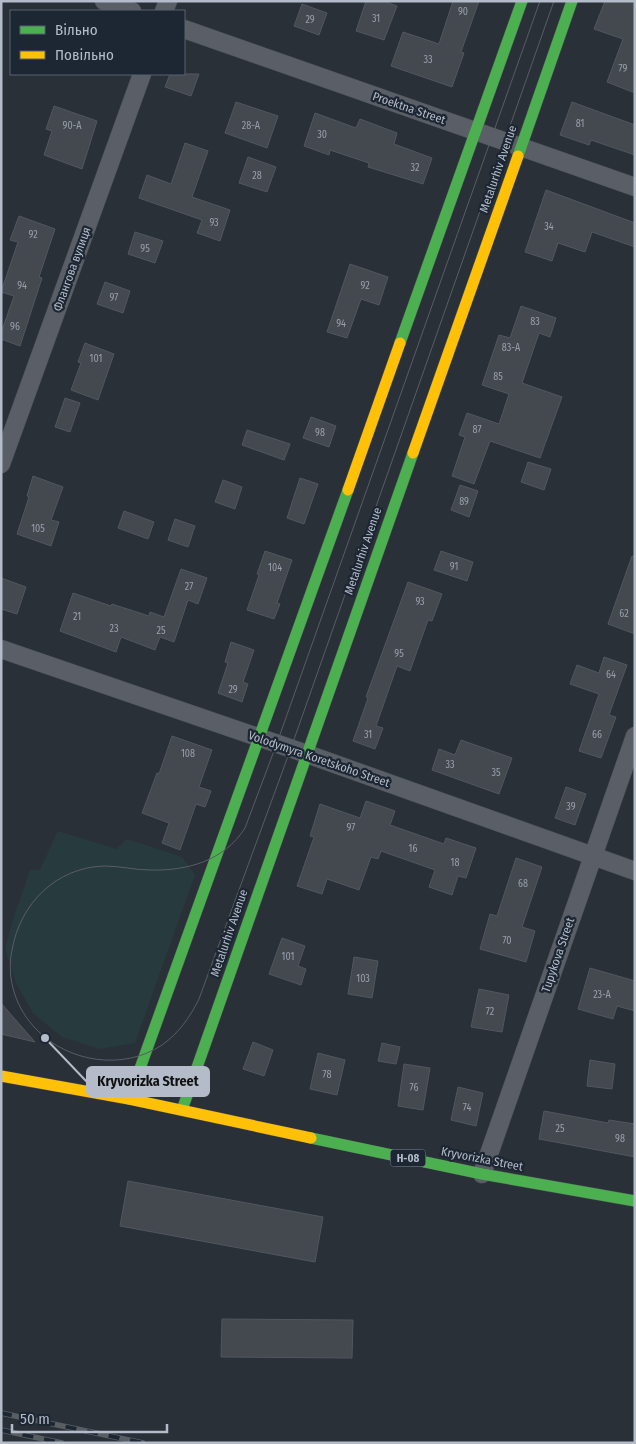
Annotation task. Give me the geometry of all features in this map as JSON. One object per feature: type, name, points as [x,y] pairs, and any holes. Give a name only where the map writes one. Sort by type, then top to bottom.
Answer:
[{"type":"main road","points":[[129,1099],[260,738],[522,1]]},
{"type":"main road","name":"Metalurhiv Avenue","points":[[182,1110],[572,1]]},
{"type":"main road","name":"Kryvorizka Street","points":[[1,1076],[129,1099],[482,1174],[635,1201]]},
{"type":"street","points":[[104,1],[129,10]]},
{"type":"street","name":"Proektna Street","points":[[185,29],[635,187]]},
{"type":"street","name":"Флангова вулиця","points":[[1,464],[142,75]]},
{"type":"street","name":"Volodymyra Koretskoho Street","points":[[1,649],[307,754],[635,871]]},
{"type":"street","name":"Tupykova Street","points":[[482,1174],[635,736]]},
{"type":"green space","points":[[58,831],[116,849],[127,839],[182,857],[195,875],[135,1043],[100,1049],[62,1037],[33,1013],[16,983],[5,949],[13,920],[30,870],[40,870]]},
{"type":"building","points":[[366,1],[383,1],[397,6],[384,40],[356,31]]},
{"type":"building","points":[[453,1],[479,1],[461,52],[464,53],[452,87],[391,66],[403,32],[439,44]]},
{"type":"building","points":[[605,1],[635,1],[635,93],[607,82],[623,39],[594,29]]},
{"type":"building","points":[[302,4],[327,13],[319,35],[294,26]]},
{"type":"building","points":[[199,74],[191,96],[165,87],[170,75]]},
{"type":"building","points":[[236,102],[278,116],[267,148],[225,133]]},
{"type":"building","points":[[572,102],[635,125],[635,155],[591,140],[589,145],[560,135]]},
{"type":"building","points":[[54,106],[97,121],[82,169],[44,155],[52,131],[46,129]]},
{"type":"building","points":[[315,113],[356,128],[360,119],[397,133],[394,144],[432,158],[423,184],[368,167],[369,163],[330,150],[329,155],[304,146]]},
{"type":"building","points":[[185,143],[208,151],[192,197],[230,210],[220,241],[197,233],[202,220],[139,198],[147,175],[171,184]]},
{"type":"building","points":[[248,157],[276,167],[267,192],[239,183]]},
{"type":"building","points":[[546,190],[635,223],[635,247],[592,232],[585,252],[558,243],[552,261],[525,252]]},
{"type":"building","points":[[19,216],[55,229],[39,277],[42,278],[20,346],[1,339],[1,333],[14,296],[1,292],[18,242],[10,240]]},
{"type":"building","points":[[135,232],[163,241],[155,263],[128,254]]},
{"type":"building","points":[[350,264],[388,277],[379,305],[361,299],[347,338],[327,332]]},
{"type":"building","points":[[105,282],[130,291],[123,313],[97,304]]},
{"type":"building","points":[[521,306],[556,318],[550,337],[539,333],[522,383],[562,397],[540,458],[490,441],[474,484],[452,476],[465,437],[459,435],[467,413],[499,424],[509,394],[482,385],[499,335],[510,338]]},
{"type":"building","points":[[85,343],[114,354],[98,400],[71,390],[81,363],[78,362]]},
{"type":"building","points":[[65,398],[80,403],[70,432],[55,427]]},
{"type":"building","points":[[311,417],[336,426],[329,447],[303,438]]},
{"type":"building","points":[[247,430],[290,444],[284,460],[242,445]]},
{"type":"building","points":[[528,462],[551,469],[544,490],[521,482]]},
{"type":"building","points":[[33,476],[63,487],[51,520],[59,522],[51,546],[17,534],[29,497],[27,496]]},
{"type":"building","points":[[300,478],[318,484],[304,524],[287,518]]},
{"type":"building","points":[[223,480],[242,487],[235,509],[215,502]]},
{"type":"building","points":[[460,485],[478,491],[469,517],[451,510]]},
{"type":"building","points":[[124,511],[154,522],[148,539],[118,528]]},
{"type":"building","points":[[175,519],[195,526],[188,547],[168,540]]},
{"type":"building","points":[[265,551],[292,560],[277,603],[280,604],[274,619],[247,610]]},
{"type":"building","points":[[441,551],[473,562],[467,581],[434,570]]},
{"type":"building","points":[[632,556],[635,557],[635,634],[608,624]]},
{"type":"building","points":[[181,569],[207,578],[198,604],[188,600],[174,642],[160,637],[155,650],[121,637],[116,652],[60,631],[73,593],[111,606],[112,604],[149,616],[150,612],[164,617]]},
{"type":"building","points":[[1,578],[26,587],[17,614],[1,609]]},
{"type":"building","points":[[408,582],[442,594],[432,621],[428,620],[410,671],[397,666],[376,726],[383,728],[375,749],[353,741],[368,698],[366,697]]},
{"type":"building","points":[[231,642],[254,650],[243,682],[248,684],[242,702],[218,693],[228,663],[225,662]]},
{"type":"building","points":[[604,657],[627,665],[609,715],[616,717],[601,758],[579,751],[599,694],[570,684],[577,665],[599,673]]},
{"type":"building","points":[[172,736],[212,750],[199,787],[211,791],[205,807],[196,804],[180,850],[162,843],[169,823],[142,813],[157,773],[159,774]]},
{"type":"building","points":[[461,740],[512,758],[499,794],[432,770],[439,749],[455,755]]},
{"type":"building","points":[[566,787],[586,794],[575,825],[555,818]]},
{"type":"building","points":[[366,801],[395,811],[390,825],[444,844],[446,838],[476,848],[466,878],[458,876],[452,895],[429,887],[435,870],[381,851],[378,859],[371,857],[359,890],[327,879],[322,894],[297,886],[314,837],[310,836],[320,804],[360,818]]},
{"type":"building","points":[[516,858],[542,867],[522,927],[535,931],[526,962],[480,949],[490,914],[497,916]]},
{"type":"building","points":[[282,938],[305,946],[298,966],[306,969],[301,985],[269,974]]},
{"type":"building","points":[[354,957],[378,961],[372,998],[348,994]]},
{"type":"building","points":[[590,968],[635,981],[635,1011],[617,1006],[613,1019],[578,1009]]},
{"type":"building","points":[[479,989],[509,995],[502,1032],[471,1027]]},
{"type":"building","points":[[1,1003],[35,1042],[1,1034]]},
{"type":"building","points":[[253,1042],[273,1050],[264,1076],[243,1069]]},
{"type":"building","points":[[382,1043],[400,1047],[396,1064],[378,1061]]},
{"type":"building","points":[[318,1053],[345,1060],[337,1095],[310,1089]]},
{"type":"building","points":[[590,1060],[615,1064],[612,1089],[587,1086]]},
{"type":"building","points":[[404,1064],[430,1068],[423,1110],[398,1106]]},
{"type":"building","points":[[458,1087],[483,1093],[476,1126],[451,1120]]},
{"type":"building","points":[[544,1111],[608,1123],[609,1120],[635,1124],[635,1157],[539,1139]]},
{"type":"building","points":[[128,1181],[323,1217],[315,1262],[120,1226]]},
{"type":"building","points":[[222,1319],[353,1320],[352,1358],[221,1357]]},
{"type":"tram line","points":[[540,1],[277,743],[245,828],[226,849],[203,862],[191,866],[164,870],[105,866],[87,868],[71,873],[43,891],[32,903],[16,933],[10,961],[10,972],[18,1003],[23,1013],[37,1030],[64,1050],[80,1056],[113,1060],[147,1053],[162,1045],[179,1030],[199,999],[291,748],[554,1]]},
{"type":"railway","points":[[1,1413],[143,1443]]},
{"type":"railway","points":[[1,1430],[62,1443]]},
{"type":"traffic: fast","points":[[400,343],[522,1]]},
{"type":"traffic: fast","points":[[518,156],[572,1]]},
{"type":"traffic: fast","points":[[182,1110],[413,453]]},
{"type":"traffic: fast","points":[[129,1099],[348,490]]},
{"type":"traffic: fast","points":[[311,1138],[482,1174],[635,1201]]},
{"type":"traffic: slow","points":[[413,453],[518,156]]},
{"type":"traffic: slow","points":[[348,490],[400,343]]},
{"type":"traffic: slow","points":[[1,1076],[129,1099],[311,1138]]},
{"type":"place","name":"Kryvorizka Street","points":[[45,1038]]}]
